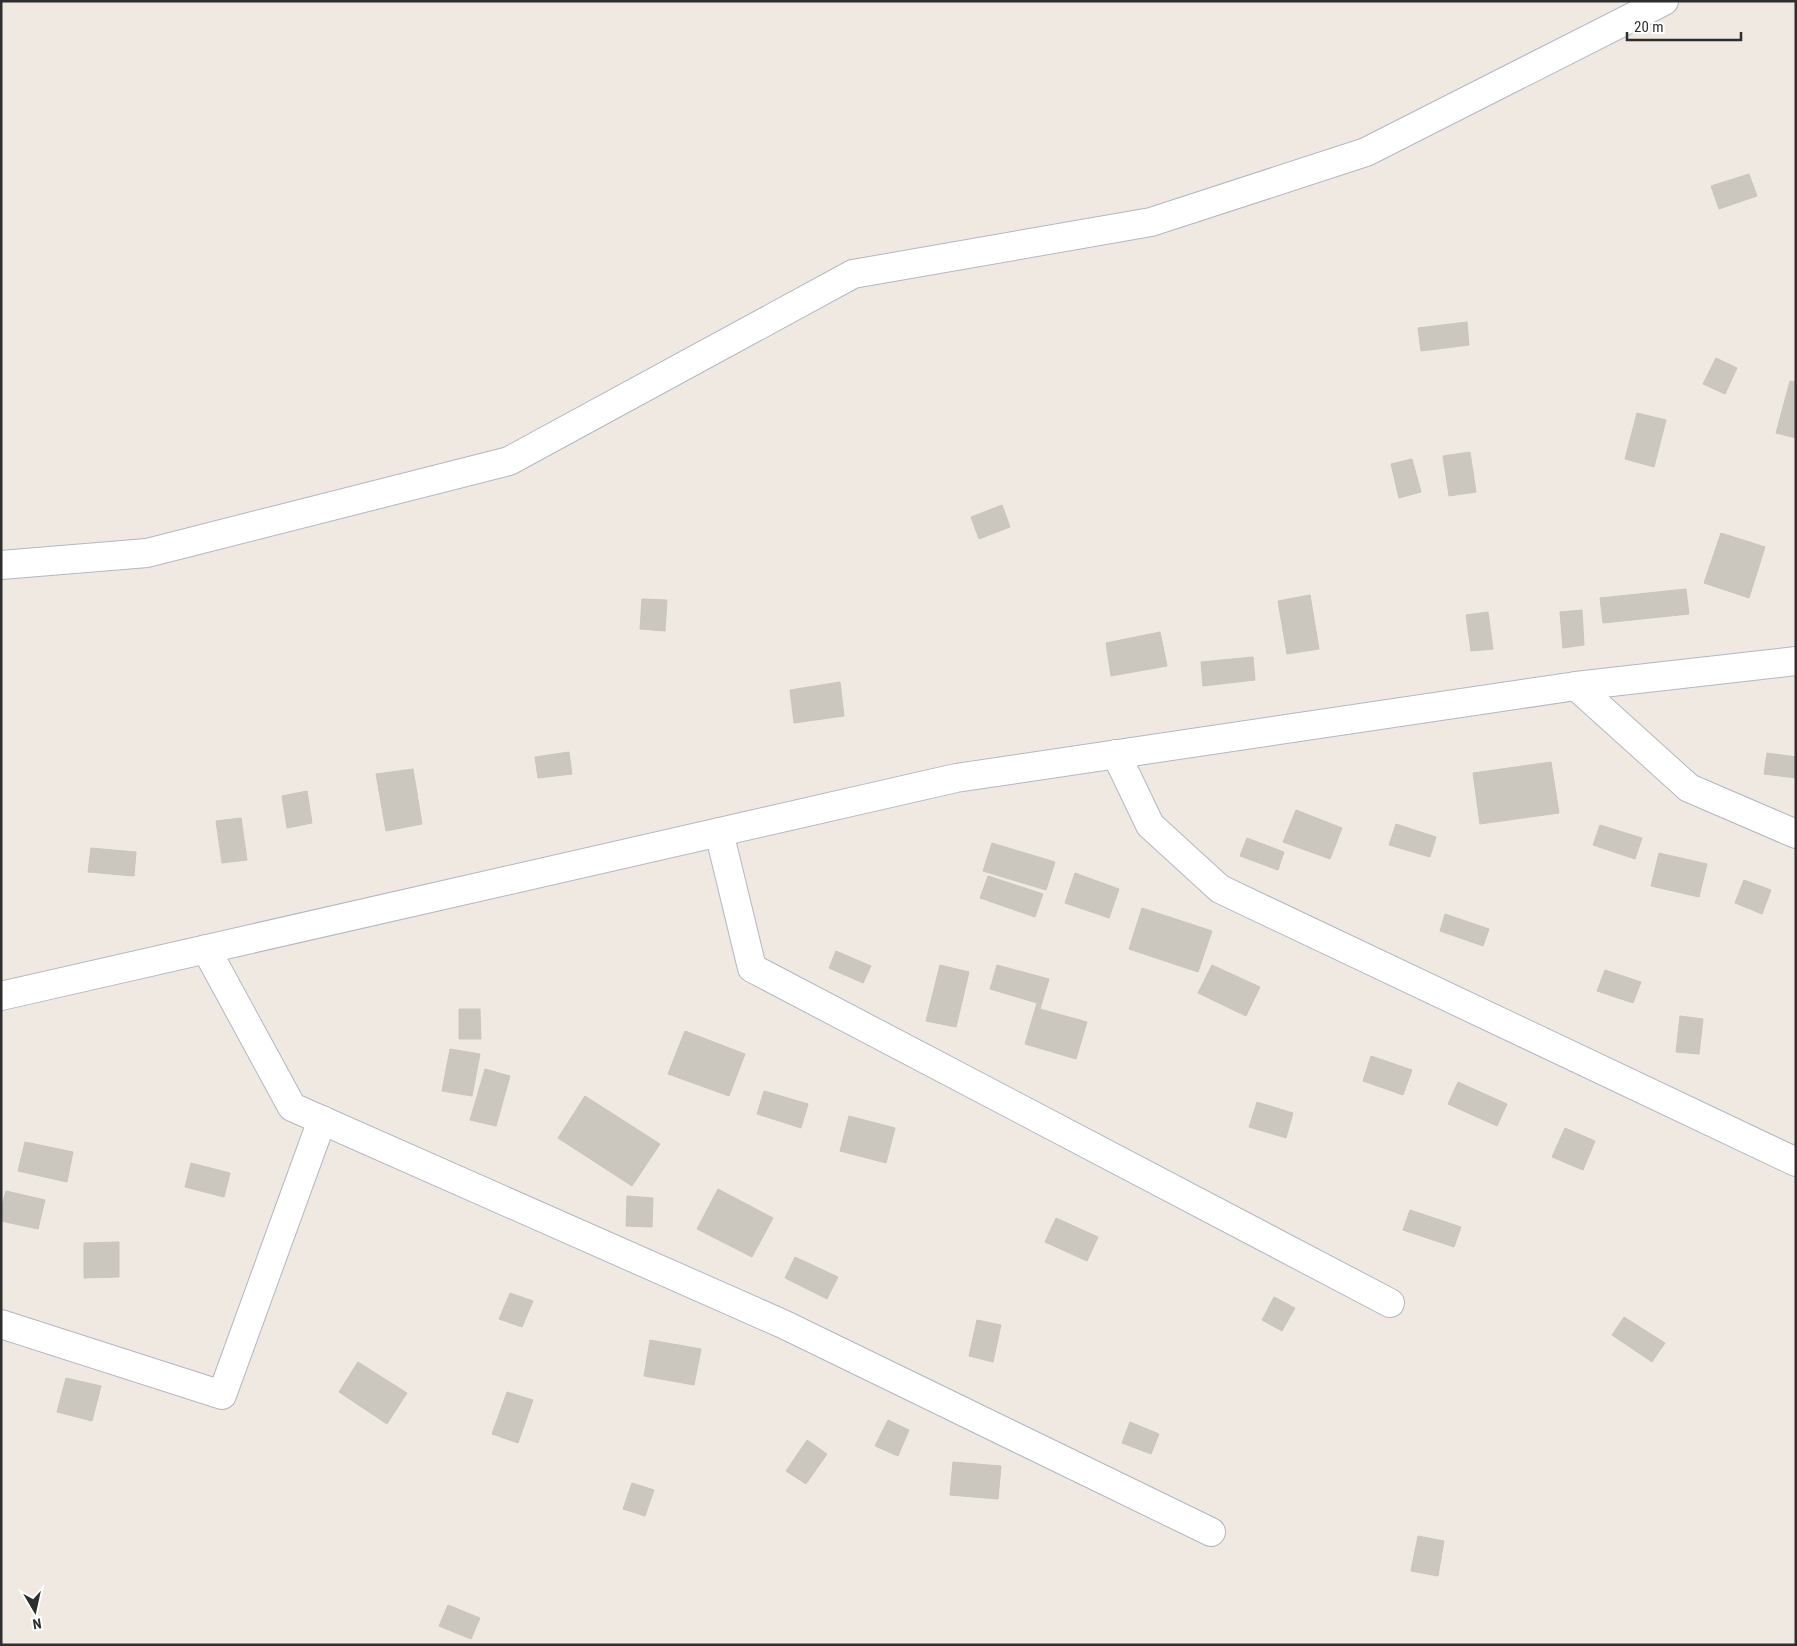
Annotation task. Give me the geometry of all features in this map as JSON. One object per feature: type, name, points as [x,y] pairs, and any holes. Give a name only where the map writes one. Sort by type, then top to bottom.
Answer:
[{"type":"street","points":[[1,565],[147,552],[509,461],[854,274],[1151,222],[1366,152],[1664,1]]},
{"type":"street","points":[[1,996],[956,778],[1576,686],[1796,661]]},
{"type":"street","points":[[1576,686],[1689,788],[1796,834]]},
{"type":"street","points":[[1116,754],[1150,825],[1220,889],[1796,1162]]},
{"type":"street","points":[[719,832],[752,968],[1390,1303]]},
{"type":"street","points":[[206,949],[292,1107],[783,1324],[1211,1532]]},
{"type":"street","points":[[1,1324],[222,1395],[322,1120]]},
{"type":"building","points":[[1749,174],[1757,196],[1719,209],[1711,186]]},
{"type":"building","points":[[1467,322],[1469,345],[1421,351],[1418,328]]},
{"type":"building","points":[[1716,358],[1737,368],[1725,394],[1703,384]]},
{"type":"building","points":[[1790,381],[1796,382],[1796,438],[1776,433]]},
{"type":"building","points":[[1637,413],[1666,420],[1654,467],[1625,459]]},
{"type":"building","points":[[1470,452],[1476,492],[1449,496],[1443,456]]},
{"type":"building","points":[[1412,459],[1421,492],[1399,498],[1391,464]]},
{"type":"building","points":[[1002,505],[1010,527],[979,539],[971,517]]},
{"type":"building","points":[[1721,533],[1765,547],[1749,598],[1704,583]]},
{"type":"building","points":[[1686,589],[1689,614],[1603,623],[1600,598]]},
{"type":"building","points":[[1310,595],[1319,649],[1287,654],[1278,601]]},
{"type":"building","points":[[642,599],[667,600],[665,631],[640,629]]},
{"type":"building","points":[[1582,610],[1584,645],[1563,648],[1560,612]]},
{"type":"building","points":[[1488,612],[1493,649],[1471,651],[1466,615]]},
{"type":"building","points":[[1160,632],[1167,666],[1111,676],[1106,643]]},
{"type":"building","points":[[1253,657],[1255,680],[1203,686],[1201,662]]},
{"type":"building","points":[[840,682],[844,716],[794,723],[790,690]]},
{"type":"building","points":[[569,752],[572,774],[538,778],[535,757]]},
{"type":"building","points":[[1767,753],[1796,757],[1796,778],[1764,774]]},
{"type":"building","points":[[1551,762],[1559,813],[1480,824],[1473,773]]},
{"type":"building","points":[[413,769],[422,824],[386,831],[376,774]]},
{"type":"building","points":[[307,791],[312,823],[287,828],[282,796]]},
{"type":"building","points":[[1296,810],[1342,828],[1330,859],[1283,842]]},
{"type":"building","points":[[241,818],[247,860],[222,863],[216,821]]},
{"type":"building","points":[[1396,824],[1436,837],[1430,857],[1389,845]]},
{"type":"building","points":[[1600,825],[1642,838],[1635,859],[1593,845]]},
{"type":"building","points":[[1247,838],[1284,852],[1278,870],[1240,856]]},
{"type":"building","points":[[992,843],[1055,862],[1046,890],[983,871]]},
{"type":"building","points":[[91,848],[136,852],[134,876],[88,872]]},
{"type":"building","points":[[1659,853],[1707,864],[1699,897],[1651,886]]},
{"type":"building","points":[[1075,873],[1119,889],[1109,918],[1065,903]]},
{"type":"building","points":[[988,876],[1043,894],[1035,917],[980,898]]},
{"type":"building","points":[[1744,880],[1771,890],[1762,914],[1735,903]]},
{"type":"building","points":[[1142,908],[1212,931],[1198,972],[1129,949]]},
{"type":"building","points":[[1445,914],[1489,929],[1483,946],[1440,931]]},
{"type":"building","points":[[836,951],[871,966],[863,983],[829,968]]},
{"type":"building","points":[[940,965],[969,972],[956,1027],[926,1021]]},
{"type":"building","points":[[997,965],[1049,979],[1040,1009],[1087,1022],[1076,1059],[1025,1044],[1037,1003],[990,989]]},
{"type":"building","points":[[1212,965],[1260,987],[1246,1016],[1198,993]]},
{"type":"building","points":[[1605,970],[1641,982],[1633,1003],[1597,991]]},
{"type":"building","points":[[459,1009],[480,1009],[481,1039],[459,1039]]},
{"type":"building","points":[[1680,1016],[1703,1019],[1699,1054],[1676,1052]]},
{"type":"building","points":[[685,1031],[745,1054],[729,1096],[668,1074]]},
{"type":"building","points":[[450,1049],[480,1054],[472,1096],[442,1091]]},
{"type":"building","points":[[1371,1056],[1412,1070],[1403,1095],[1363,1081]]},
{"type":"building","points":[[485,1069],[510,1076],[496,1126],[470,1120]]},
{"type":"building","points":[[1458,1082],[1507,1104],[1497,1126],[1448,1104]]},
{"type":"building","points":[[764,1091],[808,1104],[801,1128],[757,1114]]},
{"type":"building","points":[[585,1096],[660,1144],[632,1186],[558,1138]]},
{"type":"building","points":[[1257,1102],[1293,1113],[1286,1138],[1249,1127]]},
{"type":"building","points":[[849,1116],[895,1128],[886,1163],[840,1151]]},
{"type":"building","points":[[1565,1128],[1595,1141],[1583,1170],[1552,1157]]},
{"type":"building","points":[[25,1142],[73,1152],[67,1182],[18,1171]]},
{"type":"building","points":[[191,1163],[230,1173],[224,1197],[185,1187]]},
{"type":"building","points":[[718,1189],[773,1218],[752,1257],[697,1229]]},
{"type":"building","points":[[6,1191],[45,1200],[38,1229],[1,1221],[1,1209]]},
{"type":"building","points":[[627,1196],[653,1198],[652,1227],[626,1226]]},
{"type":"building","points":[[1410,1210],[1461,1227],[1454,1247],[1403,1230]]},
{"type":"building","points":[[1056,1218],[1098,1237],[1087,1261],[1045,1242]]},
{"type":"building","points":[[119,1242],[119,1277],[84,1278],[84,1243]]},
{"type":"building","points":[[795,1257],[838,1277],[827,1299],[785,1278]]},
{"type":"building","points":[[510,1293],[533,1301],[522,1327],[499,1319]]},
{"type":"building","points":[[1274,1297],[1295,1308],[1282,1331],[1262,1320]]},
{"type":"building","points":[[1624,1317],[1665,1343],[1652,1362],[1612,1335]]},
{"type":"building","points":[[977,1320],[1001,1325],[993,1362],[969,1356]]},
{"type":"building","points":[[650,1340],[701,1349],[694,1385],[644,1376]]},
{"type":"building","points":[[358,1362],[407,1393],[387,1424],[339,1392]]},
{"type":"building","points":[[66,1378],[101,1386],[92,1421],[57,1412]]},
{"type":"building","points":[[507,1392],[533,1400],[518,1443],[492,1434]]},
{"type":"building","points":[[888,1420],[909,1430],[898,1456],[875,1446]]},
{"type":"building","points":[[1130,1422],[1159,1434],[1151,1454],[1122,1443]]},
{"type":"building","points":[[807,1440],[827,1454],[806,1484],[786,1471]]},
{"type":"building","points":[[953,1462],[1001,1466],[998,1499],[950,1495]]},
{"type":"building","points":[[632,1483],[654,1490],[645,1516],[623,1509]]},
{"type":"building","points":[[1418,1536],[1444,1541],[1438,1576],[1411,1571]]},
{"type":"building","points":[[448,1605],[480,1618],[471,1639],[439,1626]]}]
